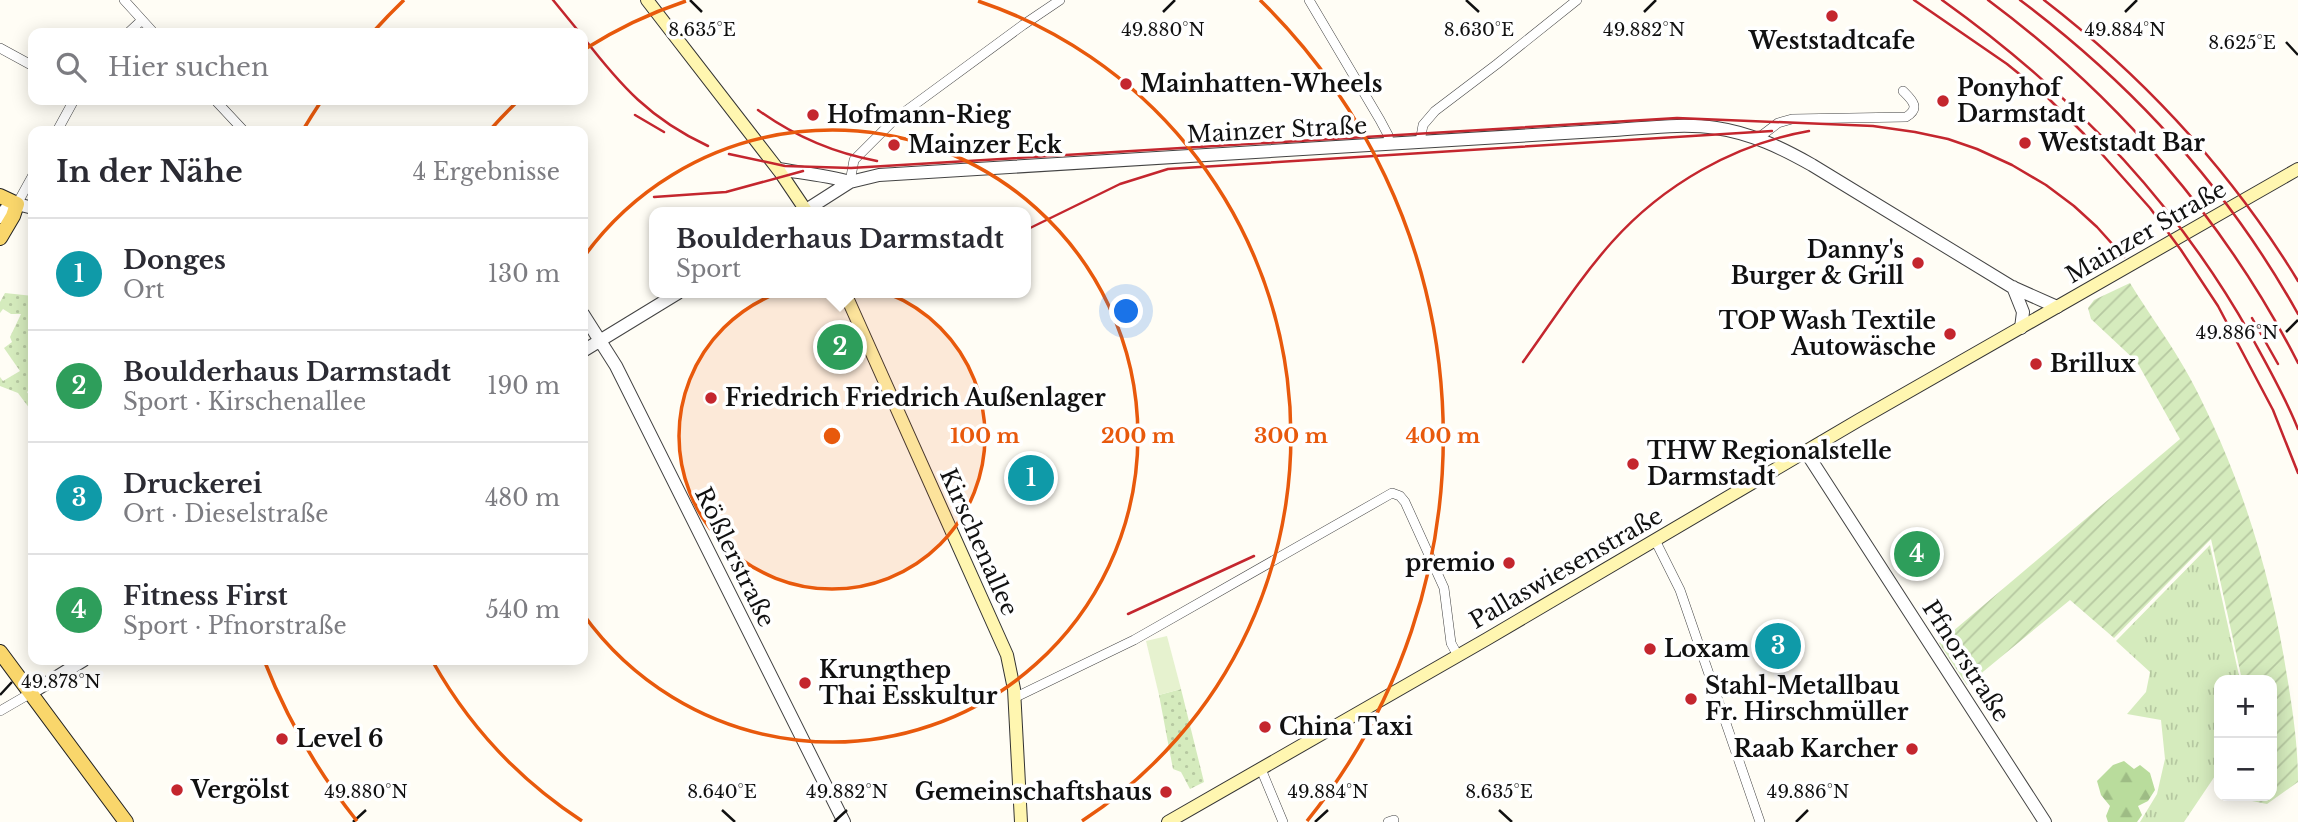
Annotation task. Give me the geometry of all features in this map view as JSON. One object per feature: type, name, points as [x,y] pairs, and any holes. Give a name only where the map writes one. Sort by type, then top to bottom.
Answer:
[{"type":"main road","points":[[647,0],[778,169],[802,207]]},
{"type":"main road","name":"Mainzer Straße","points":[[2057,307],[2298,169]]},
{"type":"main road","points":[[0,196],[17,204],[0,238]]},
{"type":"main road","name":"Kirschenallee","points":[[847,298],[1003,645],[1011,672],[1014,698],[1021,822]]},
{"type":"main road","name":"Pallaswiesenstraße","points":[[1168,822],[2057,307]]},
{"type":"main road","points":[[0,652],[120,820]]},
{"type":"street","points":[[124,0],[149,28]]},
{"type":"street","points":[[778,169],[830,176],[850,183],[854,160],[895,119],[1060,0]]},
{"type":"street","points":[[1309,0],[1380,120],[1388,135],[1389,144]]},
{"type":"street","points":[[1420,142],[1423,125],[1435,111],[1577,0]]},
{"type":"street","points":[[133,28],[142,20]]},
{"type":"street","points":[[0,48],[28,63]]},
{"type":"street","points":[[1757,139],[1778,123],[1792,119],[1903,118],[1913,111],[1915,103],[1903,91]]},
{"type":"street","points":[[60,126],[71,105]]},
{"type":"street","points":[[220,105],[239,126]]},
{"type":"street","name":"Mainzer Straße","points":[[813,207],[850,183],[893,174],[1681,126],[1717,128],[1780,148],[2012,287],[2057,307]]},
{"type":"street","points":[[0,217],[6,209],[17,204],[28,184]]},
{"type":"street","points":[[17,204],[28,207]]},
{"type":"street","points":[[2012,287],[2023,312],[2021,328]]},
{"type":"street","points":[[588,348],[670,298]]},
{"type":"street","name":"Rößlerstraße","points":[[588,322],[631,396],[844,822]]},
{"type":"street","name":"Pfnorstraße","points":[[1806,452],[2045,822]]},
{"type":"street","points":[[1014,698],[1134,640],[1392,493],[1405,502],[1444,588],[1451,643],[1458,656]]},
{"type":"street","points":[[1655,540],[1680,590],[1760,822]]},
{"type":"street","points":[[0,711],[76,665]]},
{"type":"street","points":[[1261,769],[1283,822]]},
{"type":"green space","points":[[2130,283],[2183,366],[2208,413],[2238,486],[2272,599],[2295,729],[2298,782],[2277,797],[2277,675],[2241,675],[2211,539],[2114,638],[2070,600],[1967,685],[1939,643],[2180,439],[2137,362],[2091,319],[2088,308],[2094,300]]},
{"type":"green space","points":[[5,293],[28,295],[28,406],[18,393],[0,386],[0,377],[3,381],[20,371],[4,348],[12,342],[10,337],[21,314],[11,314],[3,309],[0,313],[0,302]]},
{"type":"green space","points":[[2210,545],[2239,675],[2214,675],[2214,777],[2184,822],[2140,822],[2157,794],[2165,759],[2161,720],[2127,714],[2146,692],[2150,672],[2116,641]]},
{"type":"green space","points":[[1167,636],[1181,689],[1159,695],[1146,641]]},
{"type":"green space","points":[[1181,689],[1204,782],[1190,789],[1181,772],[1173,769],[1159,695]]},
{"type":"green space","points":[[2124,761],[2134,769],[2140,765],[2150,773],[2155,790],[2148,801],[2138,806],[2142,815],[2137,822],[2108,822],[2106,816],[2110,806],[2101,795],[2097,781],[2113,765]]},
{"type":"railway","points":[[553,0],[576,28]]},
{"type":"railway","points":[[1914,0],[2007,64],[2044,94],[2150,208],[2218,306],[2273,410],[2298,473]]},
{"type":"railway","points":[[1942,0],[2033,71],[2115,150],[2152,193],[2188,238],[2220,285],[2269,369],[2298,429]]},
{"type":"railway","points":[[1988,0],[2081,77],[2124,119],[2164,164],[2237,259],[2298,363]]},
{"type":"railway","points":[[2020,0],[2101,67],[2176,142],[2241,225],[2298,314]]},
{"type":"railway","points":[[2044,0],[2117,61],[2184,128],[2244,202],[2298,281]]},
{"type":"railway","points":[[588,43],[610,71],[653,113],[708,146]]},
{"type":"railway","points":[[758,110],[814,142],[877,161]]},
{"type":"railway","points":[[635,115],[664,132]]},
{"type":"railway","points":[[729,154],[785,166],[851,168],[1677,118],[1873,126],[1948,139],[2012,165],[2074,206],[2124,257]]},
{"type":"railway","points":[[1031,228],[1120,184],[1168,169],[1772,131]]},
{"type":"railway","points":[[1523,362],[1600,256],[1632,221],[1654,202],[1677,185],[1727,157],[1781,137],[1809,131]]},
{"type":"railway","points":[[654,197],[726,192],[803,171]]},
{"type":"railway","points":[[2252,318],[2278,364]]},
{"type":"railway","points":[[1128,614],[1254,556]]},
{"type":"place","name":"Weststadtcafe","points":[[1832,16]]},
{"type":"place","name":"Mainhatten-Wheels","points":[[1126,84]]},
{"type":"place","name":"Ponyhof Darmstadt","points":[[1943,101]]},
{"type":"place","name":"Hofmann-Rieg","points":[[813,115]]},
{"type":"place","name":"Weststadt Bar","points":[[2025,143]]},
{"type":"place","name":"Mainzer Eck","points":[[894,145]]},
{"type":"place","name":"Danny's Burger & Grill","points":[[1918,263]]},
{"type":"place","name":"TOP Wash Textile Autowäsche","points":[[1950,334]]},
{"type":"place","name":"Boulderhaus Darmstadt","points":[[840,347]]},
{"type":"place","name":"Brillux","points":[[2036,364]]},
{"type":"place","name":"Friedrich Friedrich Außenlager","points":[[711,398]]},
{"type":"place","name":"THW Regionalstelle Darmstadt","points":[[1633,464]]},
{"type":"place","name":"Donges","points":[[1031,478]]},
{"type":"place","name":"Fitness First","points":[[1917,554]]},
{"type":"place","name":"premio","points":[[1509,563]]},
{"type":"place","name":"Druckerei","points":[[1778,646]]},
{"type":"place","name":"Loxam","points":[[1650,649]]},
{"type":"place","name":"Krungthep Thai Esskultur","points":[[805,683]]},
{"type":"place","name":"Stahl-Metallbau Fr. Hirschmüller","points":[[1691,699]]},
{"type":"place","name":"China Taxi","points":[[1265,727]]},
{"type":"place","name":"Level 6","points":[[282,739]]},
{"type":"place","name":"Raab Karcher","points":[[1912,749]]},
{"type":"place","name":"Vergölst","points":[[177,790]]},
{"type":"place","name":"Gemeinschaftshaus","points":[[1166,792]]}]
